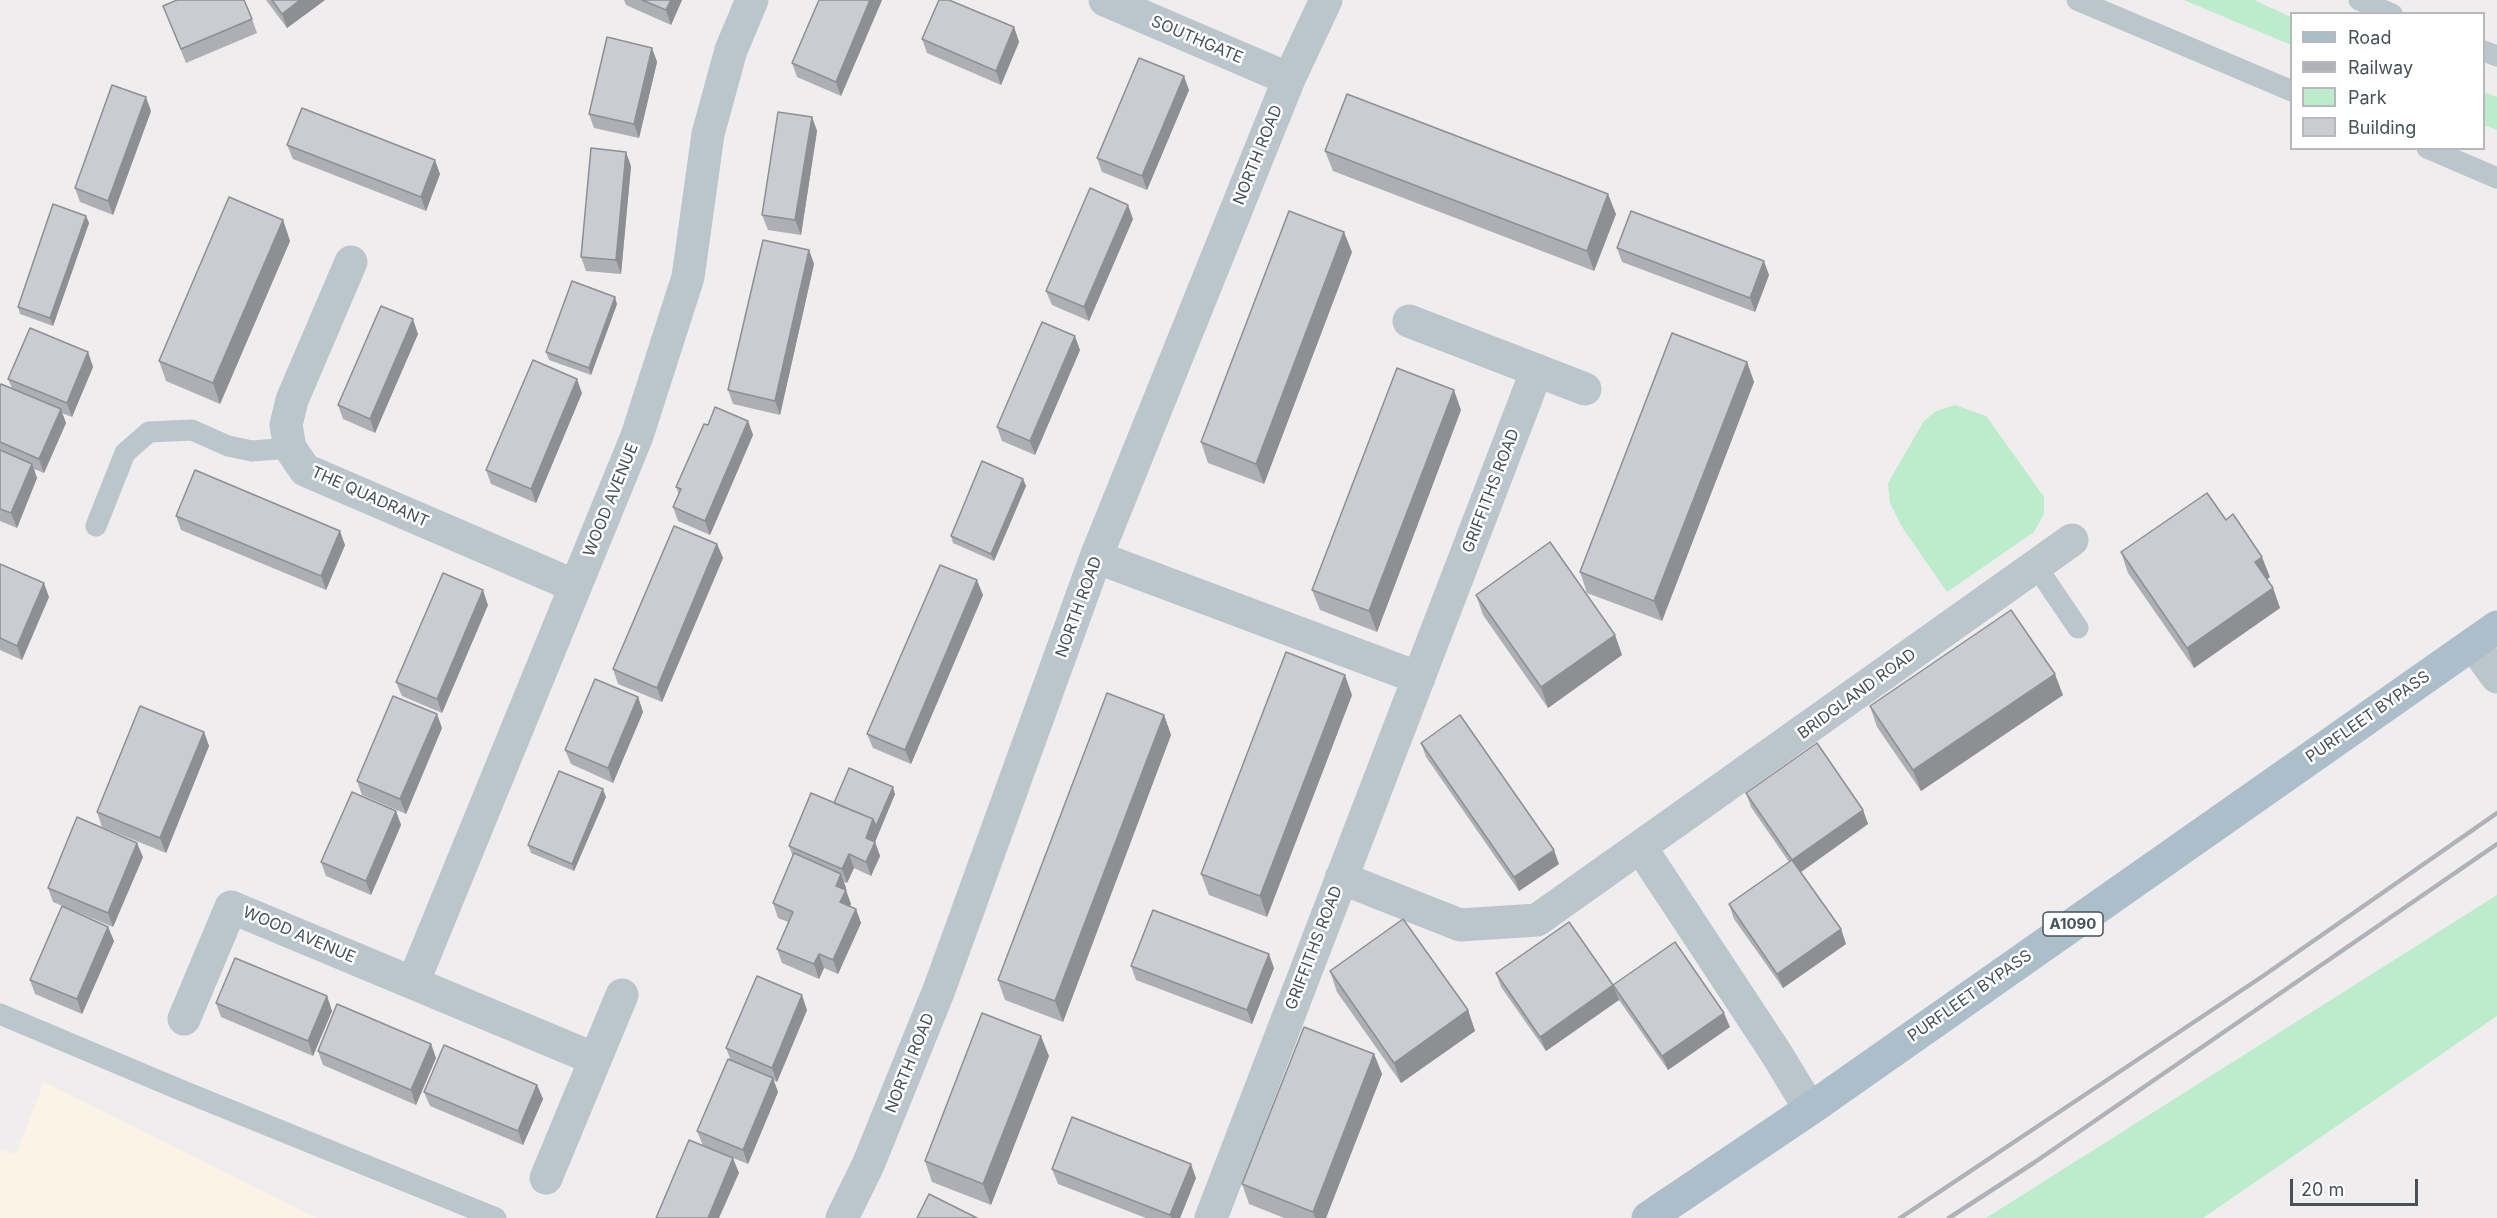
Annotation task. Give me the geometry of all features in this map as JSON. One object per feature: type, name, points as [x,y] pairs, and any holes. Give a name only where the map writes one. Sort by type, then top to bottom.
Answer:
[{"type":"main road","name":"PURFLEET BYPASS","points":[[1648,1218],[1810,1109],[2485,635]]},
{"type":"street","name":"WOOD AVENUE","points":[[413,983],[637,436],[688,277],[708,134],[731,50],[753,0]]},
{"type":"street","name":"SOUTHGATE","points":[[1105,0],[1289,79]]},
{"type":"street","name":"NORTH ROAD","points":[[842,1218],[868,1165],[939,990],[1096,557],[1289,79],[1326,0]]},
{"type":"street","points":[[290,448],[286,425],[292,400],[351,262]]},
{"type":"street","points":[[1409,321],[1585,389]]},
{"type":"street","name":"GRIFFITHS ROAD","points":[[1211,1218],[1537,370]]},
{"type":"street","name":"THE QUADRANT","points":[[290,448],[306,470],[575,586]]},
{"type":"street","name":"BRIDGLAND ROAD","points":[[1341,878],[1460,925],[1537,920],[2073,540]]},
{"type":"street","points":[[1096,557],[1419,678]]},
{"type":"street","points":[[2485,635],[2497,677]]},
{"type":"street","points":[[1641,848],[1776,1053],[1810,1109]]},
{"type":"street","name":"WOOD AVENUE","points":[[184,1019],[231,907],[595,1059]]},
{"type":"street","points":[[546,1178],[622,994]]},
{"type":"lane","points":[[2077,0],[2290,90]]},
{"type":"lane","points":[[2359,0],[2387,12]]},
{"type":"lane","points":[[2432,150],[2497,177]]},
{"type":"lane","points":[[96,526],[125,453],[149,432],[192,430],[228,446],[252,451],[290,448]]},
{"type":"lane","points":[[2036,566],[2078,628]]},
{"type":"lane","points":[[0,1014],[496,1218]]},
{"type":"shaded area","points":[[44,1082],[317,1218],[0,1218],[0,1150],[16,1154]]},
{"type":"green space","points":[[2184,0],[2254,0],[2290,17],[2290,45]]},
{"type":"green space","points":[[2485,92],[2497,97],[2497,130],[2485,125]]},
{"type":"green space","points":[[1955,405],[1986,416],[2044,497],[2044,514],[2034,532],[1947,592],[1902,527],[1890,503],[1888,483],[1924,421],[1936,411]]},
{"type":"green space","points":[[2497,895],[2497,1016],[2203,1218],[1986,1218]]},
{"type":"building","points":[[177,0],[244,0],[252,19],[181,49],[163,6]]},
{"type":"building","points":[[272,0],[300,0],[282,14]]},
{"type":"building","points":[[642,0],[671,0],[666,10]]},
{"type":"building","points":[[819,0],[870,0],[836,82],[792,63]]},
{"type":"building","points":[[939,0],[949,0],[1014,27],[996,71],[922,39]]},
{"type":"building","points":[[607,37],[652,48],[634,124],[589,114]]},
{"type":"building","points":[[1139,58],[1184,76],[1142,176],[1097,158]]},
{"type":"building","points":[[112,85],[146,97],[108,201],[75,188]]},
{"type":"building","points":[[1347,94],[1608,194],[1587,251],[1325,151]]},
{"type":"building","points":[[302,108],[435,160],[421,197],[287,145]]},
{"type":"building","points":[[778,112],[812,117],[795,220],[762,215]]},
{"type":"building","points":[[591,148],[626,152],[616,260],[581,257]]},
{"type":"building","points":[[1090,188],[1128,205],[1084,307],[1046,291]]},
{"type":"building","points":[[229,197],[283,220],[213,383],[159,361]]},
{"type":"building","points":[[53,204],[86,216],[50,318],[18,307]]},
{"type":"building","points":[[1289,211],[1344,232],[1256,464],[1201,442]]},
{"type":"building","points":[[1631,211],[1764,261],[1750,298],[1617,248]]},
{"type":"building","points":[[763,240],[809,250],[775,401],[728,390]]},
{"type":"building","points":[[572,281],[615,297],[589,368],[546,352]]},
{"type":"building","points":[[381,306],[413,319],[370,419],[338,405]]},
{"type":"building","points":[[1042,322],[1075,336],[1030,441],[997,427]]},
{"type":"building","points":[[30,328],[88,352],[67,403],[8,379]]},
{"type":"building","points":[[1672,333],[1747,362],[1654,601],[1580,572]]},
{"type":"building","points":[[533,360],[577,379],[531,489],[486,470]]},
{"type":"building","points":[[1397,368],[1454,390],[1369,611],[1312,590]]},
{"type":"building","points":[[1,384],[61,409],[39,459],[0,442]]},
{"type":"building","points":[[715,407],[748,421],[705,521],[673,507],[681,489],[676,487],[704,424],[708,425]]},
{"type":"building","points":[[0,450],[32,464],[11,513],[0,509]]},
{"type":"building","points":[[982,461],[1023,479],[991,554],[951,536]]},
{"type":"building","points":[[195,470],[340,531],[321,576],[176,516]]},
{"type":"building","points":[[2207,493],[2226,520],[2233,514],[2262,557],[2255,562],[2273,588],[2187,648],[2121,552]]},
{"type":"building","points":[[674,526],[717,544],[657,688],[613,669]]},
{"type":"building","points":[[1550,542],[1615,635],[1541,687],[1476,595]]},
{"type":"building","points":[[0,564],[44,583],[17,646],[0,638]]},
{"type":"building","points":[[940,565],[977,580],[905,750],[867,734]]},
{"type":"building","points":[[443,573],[483,590],[437,699],[396,682]]},
{"type":"building","points":[[2011,610],[2055,674],[1913,770],[1870,706]]},
{"type":"building","points":[[1286,652],[1345,675],[1260,896],[1201,874]]},
{"type":"building","points":[[595,679],[638,697],[608,768],[565,750]]},
{"type":"building","points":[[1107,693],[1164,715],[1055,1001],[998,980]]},
{"type":"building","points":[[393,696],[437,714],[400,799],[357,781]]},
{"type":"building","points":[[140,706],[204,732],[160,838],[97,812]]},
{"type":"building","points":[[1460,715],[1554,850],[1514,877],[1421,743]]},
{"type":"building","points":[[1817,743],[1863,810],[1792,860],[1746,793]]},
{"type":"building","points":[[849,768],[893,787],[876,826],[873,819],[834,803]]},
{"type":"building","points":[[559,771],[603,789],[572,864],[528,845]]},
{"type":"building","points":[[352,792],[396,811],[366,881],[321,862]]},
{"type":"building","points":[[811,793],[873,819],[866,838],[875,842],[866,862],[849,854],[842,869],[789,846]]},
{"type":"building","points":[[77,817],[137,843],[108,913],[48,888]]},
{"type":"building","points":[[794,853],[841,874],[836,886],[846,890],[840,902],[856,909],[833,960],[819,954],[814,964],[777,949],[793,912],[773,903]]},
{"type":"building","points":[[1792,860],[1841,929],[1777,974],[1729,904]]},
{"type":"building","points":[[62,906],[108,927],[77,999],[30,980]]},
{"type":"building","points":[[1153,910],[1269,954],[1247,1010],[1131,966]]},
{"type":"building","points":[[1403,919],[1468,1010],[1394,1063],[1330,971]]},
{"type":"building","points":[[1569,922],[1613,985],[1540,1037],[1496,973]]},
{"type":"building","points":[[1675,942],[1724,1013],[1662,1056],[1613,985]]},
{"type":"building","points":[[235,958],[327,996],[308,1041],[216,1003]]},
{"type":"building","points":[[757,976],[802,995],[772,1068],[726,1048]]},
{"type":"building","points":[[337,1004],[431,1044],[411,1090],[318,1051]]},
{"type":"building","points":[[982,1013],[1041,1036],[983,1184],[925,1161]]},
{"type":"building","points":[[1304,1027],[1374,1054],[1313,1212],[1242,1184]]},
{"type":"building","points":[[444,1045],[537,1085],[518,1131],[424,1092]]},
{"type":"building","points":[[728,1059],[773,1078],[743,1150],[697,1131]]},
{"type":"building","points":[[1072,1117],[1191,1164],[1170,1215],[1052,1169]]},
{"type":"building","points":[[689,1140],[733,1158],[708,1218],[656,1218]]},
{"type":"building","points":[[929,1194],[977,1218],[917,1218]]},
{"type":"railway","points":[[1900,1218],[2263,976],[2497,813]]},
{"type":"railway","points":[[1949,1218],[2035,1162],[2497,844]]}]
